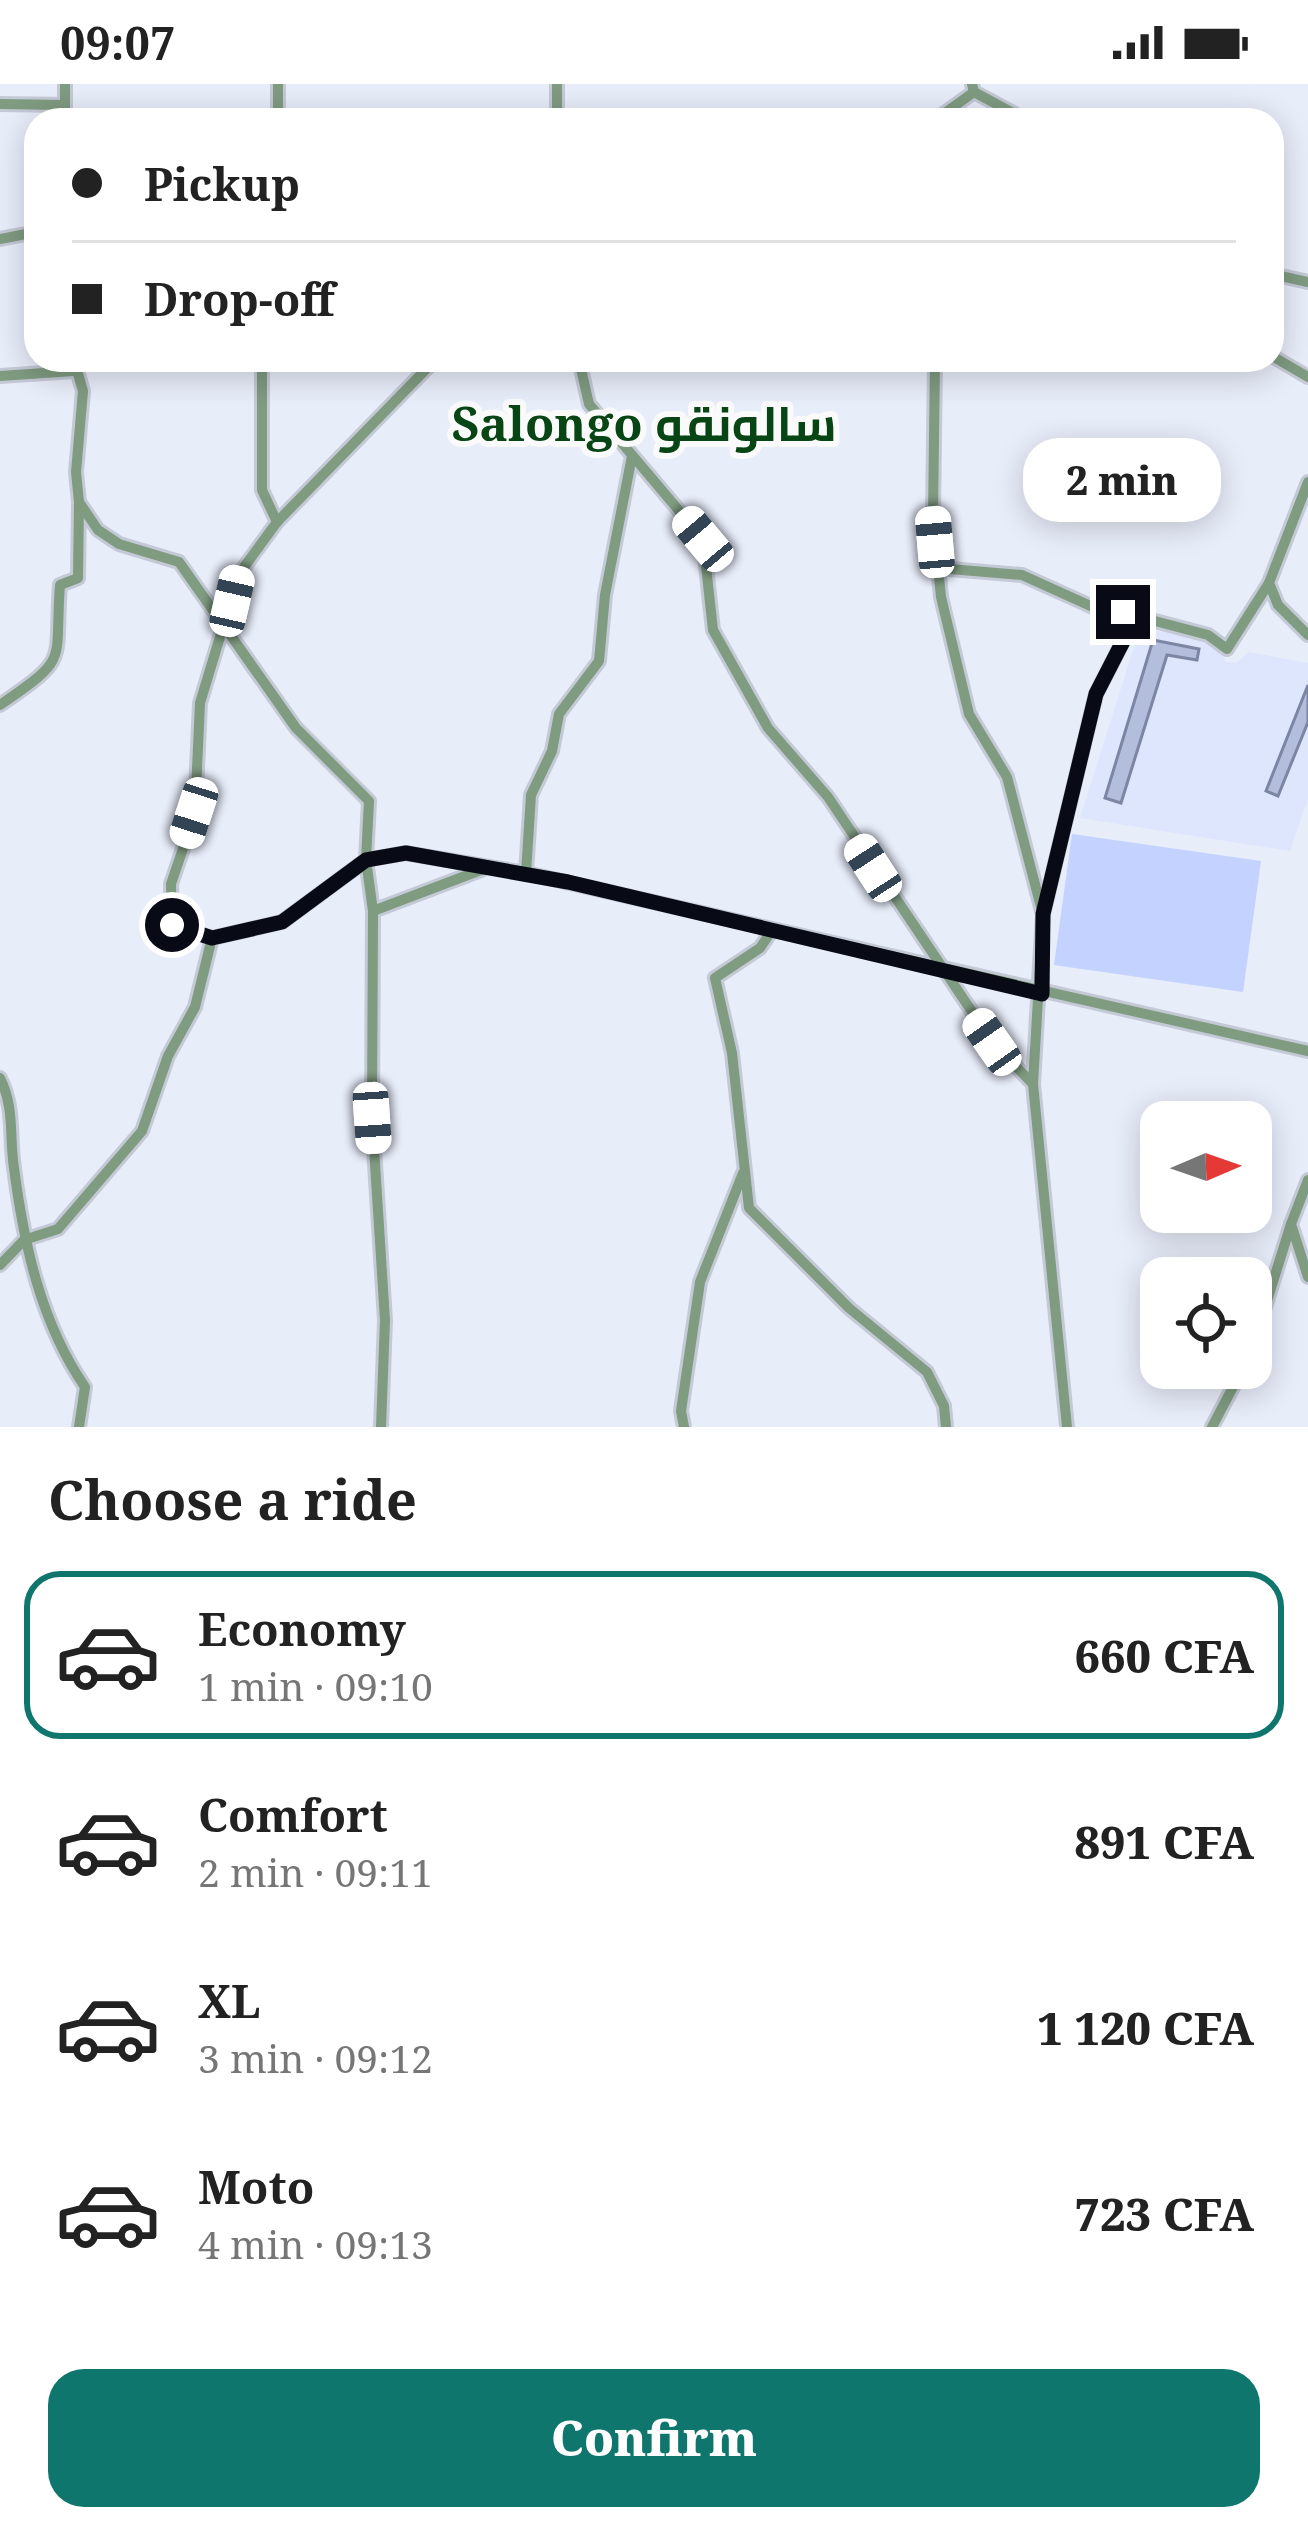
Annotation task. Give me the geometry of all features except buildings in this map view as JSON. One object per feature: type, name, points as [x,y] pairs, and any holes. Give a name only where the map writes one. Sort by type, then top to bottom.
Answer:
[{"type":"street","points":[[64,84],[64,108]]},
{"type":"street","points":[[949,108],[973,88],[1006,108]]},
{"type":"street","points":[[0,104],[64,105]]},
{"type":"street","points":[[0,705],[52,669],[62,648],[60,585],[78,578],[76,472],[83,392],[76,372]]},
{"type":"street","points":[[262,372],[262,490],[277,522]]},
{"type":"street","points":[[423,372],[277,522],[239,574],[200,703],[194,813],[171,884],[172,925],[212,938],[282,922],[366,860],[406,853],[526,873],[1308,1051]]},
{"type":"street","points":[[582,372],[589,404],[703,539],[713,630],[768,728],[828,797],[992,1042],[1033,1084]]},
{"type":"street","points":[[934,372],[931,424],[938,568],[969,714],[1007,777],[1043,914]]},
{"type":"street","points":[[526,873],[531,795],[552,751],[560,714],[599,662],[605,595],[632,456]]},
{"type":"street","points":[[938,568],[1022,575],[1095,608],[1208,635],[1228,649],[1270,583],[1308,482]]},
{"type":"street","points":[[79,502],[98,530],[119,544],[179,562],[296,728],[369,801],[372,1118],[386,1320],[381,1427]]},
{"type":"street","points":[[1270,583],[1278,605],[1308,635]]},
{"type":"street","points":[[1066,1427],[1033,1084],[1042,994],[1043,914],[1096,694],[1136,616]]},
{"type":"street","points":[[373,911],[482,869]]},
{"type":"street","points":[[771,932],[760,948],[716,978],[732,1054],[748,1208],[849,1308],[927,1372],[944,1406],[946,1427]]},
{"type":"street","points":[[0,1265],[24,1240],[58,1229],[142,1131],[168,1056],[195,1007],[212,938]]},
{"type":"street","points":[[0,1078],[10,1099],[24,1240],[59,1350],[85,1387],[80,1427]]},
{"type":"street","points":[[684,1427],[681,1411],[700,1282],[720,1220],[744,1170]]},
{"type":"street","points":[[1272,1285],[1308,1180]]},
{"type":"street","points":[[1291,1225],[1308,1277]]},
{"type":"street","points":[[1212,1427],[1232,1389]]},
{"type":"shaded area","points":[[1140,628],[1206,639],[1220,645],[1226,662],[1236,663],[1249,652],[1308,663],[1308,799],[1290,851],[1080,818]]},
{"type":"shaded area","points":[[1072,834],[1261,861],[1243,992],[1054,965]]},
{"type":"district","name":"Salongo سالونقو","points":[[644,422]]},
{"type":"route","points":[[172,925],[212,938],[282,922],[366,860],[406,853],[568,882],[1042,994],[1043,914],[1075,799],[1096,694],[1136,616],[1123,612]]}]
